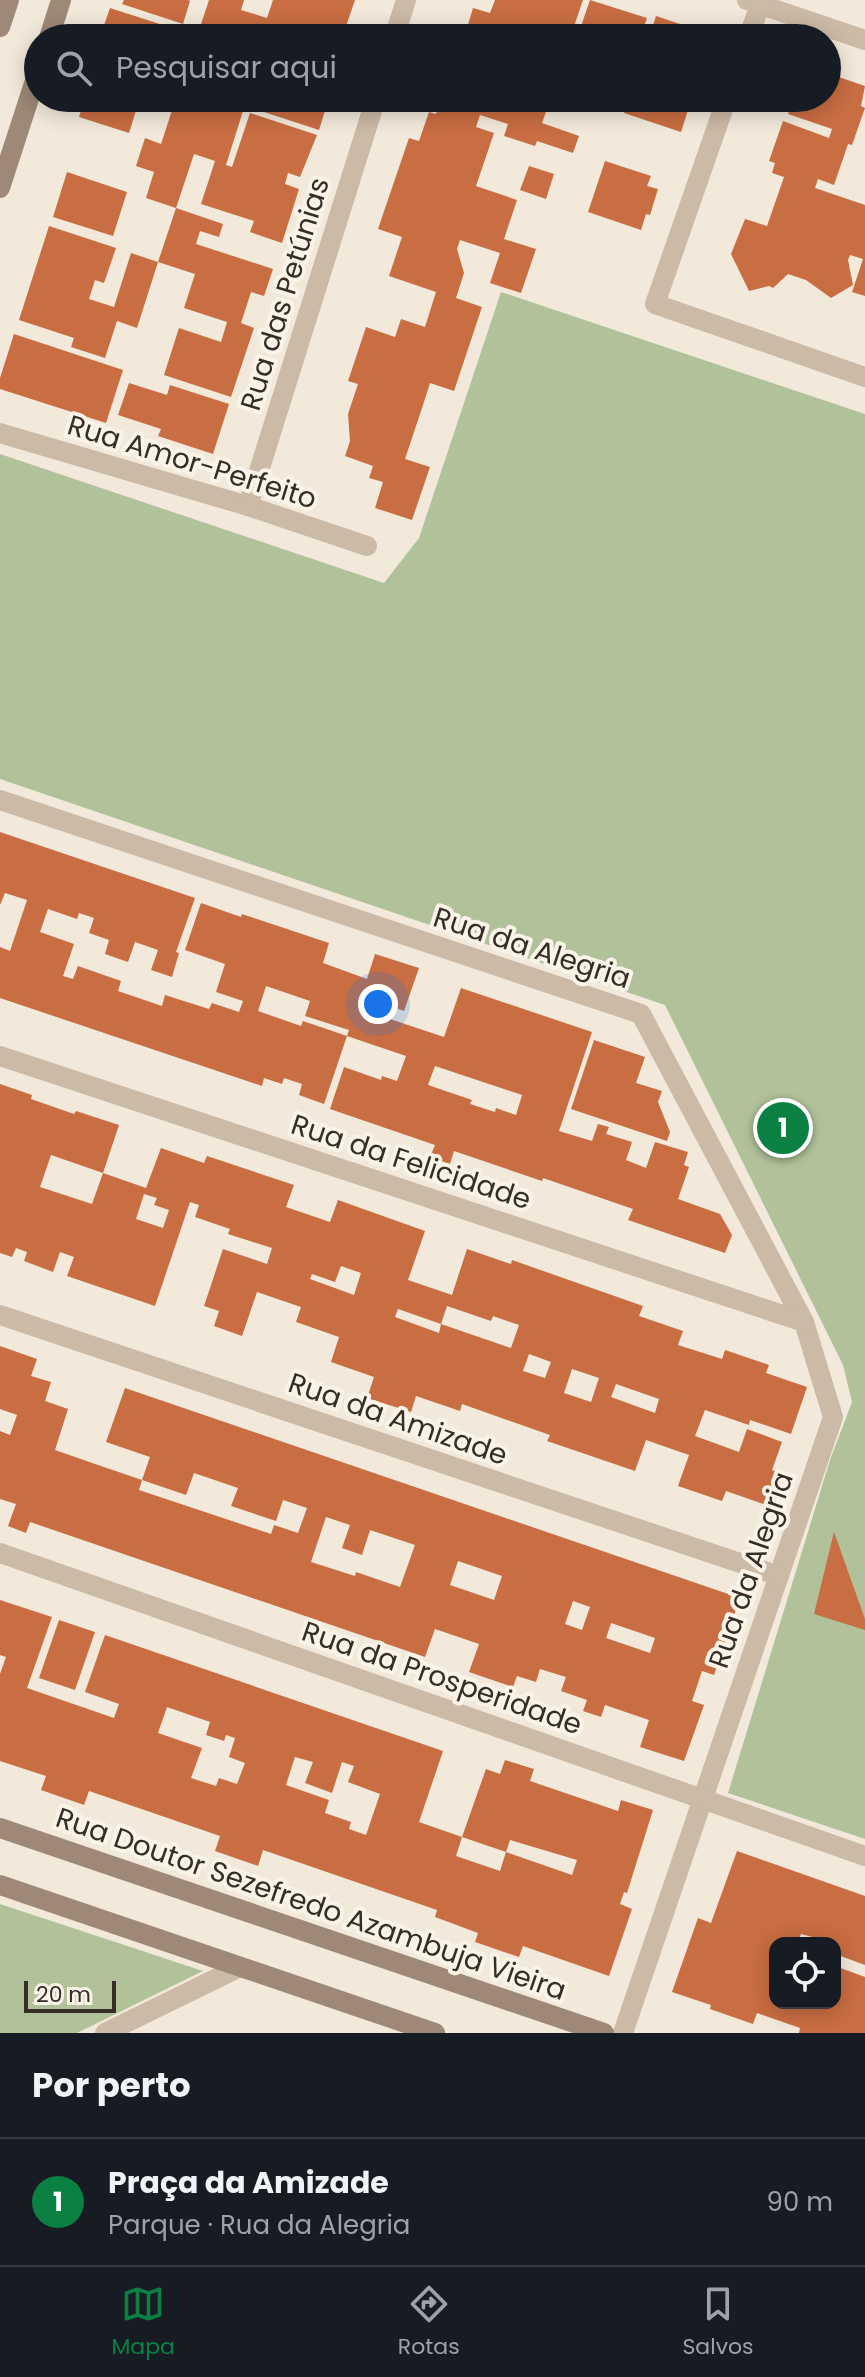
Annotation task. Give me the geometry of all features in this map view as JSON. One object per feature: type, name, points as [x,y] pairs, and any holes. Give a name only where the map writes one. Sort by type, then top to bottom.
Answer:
[{"type":"main road","points":[[0,27],[9,0]]},
{"type":"main road","points":[[53,24],[61,0]]},
{"type":"main road","points":[[0,188],[25,112]]},
{"type":"main road","name":"Rua Doutor Sezefredo Azambuja Vieira","points":[[0,1828],[604,2033]]},
{"type":"main road","points":[[0,1885],[435,2033]]},
{"type":"street","points":[[398,24],[406,0]]},
{"type":"street","points":[[751,24],[756,1],[820,24]]},
{"type":"street","points":[[841,31],[865,40]]},
{"type":"street","name":"Rua das Petúnias","points":[[248,506],[372,112]]},
{"type":"street","points":[[722,112],[655,304],[865,377]]},
{"type":"street","name":"Rua Amor-Perfeito","points":[[0,433],[248,506],[367,546]]},
{"type":"street","name":"Rua da Alegria","points":[[0,800],[641,1014],[804,1322],[833,1417],[623,2033]]},
{"type":"street","name":"Rua da Felicidade","points":[[0,1056],[804,1322]]},
{"type":"street","name":"Rua da Amizade","points":[[0,1315],[779,1576]]},
{"type":"street","name":"Rua da Prosperidade","points":[[0,1553],[865,1856]]},
{"type":"street","points":[[105,2033],[240,1967]]},
{"type":"green space","points":[[501,292],[865,414],[865,1839],[728,1793],[830,1460],[852,1402],[843,1365],[665,1005],[0,779],[0,454],[384,583],[419,538]]},
{"type":"green space","points":[[0,1904],[203,1971],[77,2033],[0,2033]]},
{"type":"building","points":[[124,0],[190,1],[183,24],[122,4]]},
{"type":"building","points":[[209,0],[244,0],[241,10],[267,18],[273,0],[355,0],[347,24],[201,24]]},
{"type":"building","points":[[495,0],[583,0],[575,24],[468,24],[473,8],[490,13]]},
{"type":"building","points":[[590,0],[647,18],[645,24],[582,24]]},
{"type":"building","points":[[110,8],[160,24],[104,24]]},
{"type":"building","points":[[656,16],[680,24],[653,24]]},
{"type":"building","points":[[841,78],[865,86],[861,106],[865,108],[834,185],[818,179],[815,188],[865,205],[865,296],[852,292],[863,259],[850,255],[848,260],[853,285],[831,298],[806,280],[788,274],[773,288],[769,286],[749,291],[731,254],[745,219],[767,226],[784,177],[772,173],[775,163],[769,161],[783,121],[829,138],[832,129],[788,114],[841,112]]},
{"type":"building","points":[[81,112],[136,112],[129,133],[79,117]]},
{"type":"building","points":[[171,112],[243,112],[226,165],[232,167],[250,113],[317,135],[300,177],[288,173],[285,184],[299,189],[282,243],[250,232],[254,221],[201,204],[215,161],[194,154],[176,208],[146,198],[154,172],[136,166],[145,138],[161,144]]},
{"type":"building","points":[[264,112],[325,112],[319,130]]},
{"type":"building","points":[[429,112],[546,112],[542,123],[579,136],[573,153],[537,141],[535,146],[504,136],[508,124],[480,115],[476,127],[494,133],[476,186],[517,200],[504,239],[536,249],[521,293],[490,283],[500,253],[460,240],[457,249],[464,273],[456,298],[482,307],[454,391],[430,383],[405,459],[430,467],[412,520],[375,508],[383,482],[369,478],[373,466],[345,456],[350,441],[348,414],[358,384],[348,381],[366,327],[395,337],[401,319],[425,327],[436,292],[389,276],[402,237],[378,229],[409,138],[419,141]]},
{"type":"building","points":[[624,112],[687,112],[681,132]]},
{"type":"building","points":[[605,161],[651,176],[647,186],[658,189],[650,215],[646,214],[641,230],[588,212]]},
{"type":"building","points":[[529,166],[554,174],[546,199],[520,190]]},
{"type":"building","points":[[67,172],[127,192],[113,236],[53,217]]},
{"type":"building","points":[[176,208],[223,224],[219,237],[200,231],[196,244],[273,269],[264,296],[251,292],[241,323],[254,328],[231,397],[164,375],[179,328],[221,342],[227,322],[184,308],[195,274],[158,262]]},
{"type":"building","points":[[49,226],[116,248],[104,283],[95,280],[89,299],[114,307],[131,253],[158,262],[137,328],[117,321],[105,358],[71,347],[74,338],[19,320]]},
{"type":"building","points":[[14,334],[123,370],[106,423],[0,389],[0,378]]},
{"type":"building","points":[[129,383],[167,395],[170,385],[229,404],[213,454],[158,436],[161,429],[118,415]]},
{"type":"building","points":[[0,832],[195,898],[176,952],[179,953],[172,977],[151,970],[158,950],[135,942],[128,962],[105,954],[109,940],[89,933],[94,918],[79,913],[77,919],[48,909],[40,932],[74,944],[63,976],[73,979],[78,966],[121,981],[118,991],[162,1006],[165,995],[209,1009],[212,1003],[239,1012],[243,1001],[216,992],[225,964],[185,950],[201,903],[329,943],[323,963],[367,979],[375,954],[419,968],[404,1011],[388,1005],[384,1017],[444,1037],[461,988],[592,1032],[559,1131],[592,1141],[598,1124],[609,1127],[606,1134],[632,1142],[626,1160],[646,1168],[655,1142],[688,1152],[684,1165],[689,1167],[678,1199],[720,1214],[732,1235],[725,1253],[628,1220],[633,1209],[543,1178],[542,1181],[454,1151],[450,1164],[430,1157],[435,1145],[330,1109],[344,1067],[381,1080],[382,1076],[397,1081],[406,1056],[347,1036],[324,1104],[299,1095],[302,1084],[284,1078],[282,1084],[264,1078],[262,1086],[0,998],[0,947],[10,951],[27,900],[5,893],[0,905]],"holes":[[[266,986],[310,1001],[305,1016],[349,1030],[347,1036],[303,1021],[301,1026],[258,1011]],[[435,1066],[522,1095],[516,1115],[470,1104],[472,1100],[428,1085]]]},
{"type":"building","points":[[594,1040],[645,1057],[636,1083],[662,1091],[658,1102],[670,1132],[667,1141],[571,1109]]},
{"type":"building","points":[[0,1084],[74,1114],[76,1111],[119,1125],[103,1173],[146,1188],[161,1148],[204,1163],[207,1156],[294,1185],[286,1207],[330,1222],[338,1200],[425,1231],[408,1280],[452,1295],[467,1249],[511,1264],[512,1260],[643,1306],[639,1316],[683,1331],[678,1345],[722,1359],[725,1350],[769,1365],[766,1373],[807,1387],[791,1434],[750,1420],[749,1425],[705,1410],[695,1436],[739,1452],[747,1429],[782,1442],[772,1470],[780,1473],[769,1506],[726,1491],[722,1501],[678,1486],[689,1455],[646,1440],[635,1471],[547,1441],[550,1435],[462,1404],[460,1411],[416,1396],[411,1412],[367,1398],[374,1377],[331,1362],[339,1337],[296,1322],[301,1307],[257,1292],[242,1336],[214,1326],[219,1311],[204,1306],[223,1249],[267,1264],[272,1248],[228,1234],[230,1229],[195,1217],[199,1205],[190,1202],[155,1306],[67,1276],[74,1257],[60,1252],[53,1272],[24,1261],[27,1252],[16,1248],[12,1257],[0,1253]],"holes":[[[51,1155],[103,1173],[92,1204],[40,1187]],[[144,1194],[157,1198],[154,1205],[169,1210],[163,1228],[136,1219]],[[341,1266],[361,1273],[354,1295],[310,1279],[312,1274],[335,1282]],[[447,1306],[491,1321],[493,1316],[519,1325],[511,1348],[441,1324]],[[398,1309],[441,1324],[439,1333],[395,1317]],[[529,1354],[551,1362],[545,1378],[523,1371]],[[572,1369],[599,1378],[591,1402],[564,1393]],[[616,1384],[659,1399],[655,1413],[611,1397]]]},
{"type":"building","points":[[0,1346],[37,1359],[31,1376],[51,1382],[45,1401],[68,1409],[55,1450],[142,1480],[150,1457],[106,1442],[125,1388],[740,1598],[714,1675],[702,1671],[692,1701],[704,1705],[684,1761],[640,1747],[649,1720],[605,1705],[601,1717],[583,1711],[587,1700],[561,1691],[566,1677],[540,1669],[536,1682],[517,1676],[513,1687],[469,1672],[479,1644],[435,1629],[425,1657],[30,1522],[26,1533],[8,1526],[16,1504],[0,1499],[0,1431],[10,1435],[17,1415],[0,1409]],"holes":[[[194,1473],[238,1488],[231,1506],[276,1521],[283,1500],[307,1508],[298,1533],[274,1525],[271,1534],[139,1490],[142,1480],[186,1495]],[[326,1517],[350,1525],[342,1548],[362,1555],[370,1530],[415,1545],[400,1587],[356,1572],[355,1576],[311,1562]],[[458,1561],[502,1576],[494,1600],[450,1585]],[[573,1601],[590,1607],[582,1630],[565,1624]],[[611,1623],[655,1638],[650,1653],[606,1638]]]},
{"type":"building","points":[[834,1532],[865,1619],[865,1630],[814,1614]]},
{"type":"building","points":[[0,1600],[52,1617],[27,1688],[114,1718],[119,1704],[85,1692],[105,1635],[443,1751],[419,1822],[462,1837],[486,1769],[500,1774],[505,1760],[534,1769],[530,1781],[618,1811],[621,1800],[653,1810],[627,1893],[624,1892],[620,1904],[632,1909],[609,1976],[523,1946],[519,1957],[475,1942],[478,1933],[435,1917],[437,1910],[263,1850],[258,1866],[215,1851],[220,1836],[89,1791],[84,1805],[41,1790],[46,1776],[0,1761],[0,1674],[6,1657],[0,1655]],"holes":[[[167,1707],[210,1722],[206,1735],[224,1741],[226,1735],[235,1738],[229,1757],[245,1763],[237,1784],[219,1778],[216,1786],[191,1778],[202,1748],[158,1733]],[[295,1757],[313,1762],[305,1783],[332,1793],[342,1762],[354,1766],[348,1782],[380,1794],[366,1835],[349,1829],[351,1822],[325,1813],[329,1800],[286,1785]],[[462,1837],[506,1852],[500,1871],[456,1856]],[[510,1840],[577,1860],[572,1875],[506,1852]]]},
{"type":"building","points":[[59,1620],[95,1632],[75,1690],[39,1678]]},
{"type":"building","points":[[737,1851],[865,1896],[865,1965],[841,1956],[841,1937],[801,1934],[800,1937],[769,1937],[769,2009],[841,2009],[841,1968],[865,1977],[865,2033],[799,2033],[800,2028],[757,2013],[753,2024],[672,1992],[698,1918],[711,1923]]},
{"type":"place","name":"Praça da Amizade","points":[[783,1128]]}]
